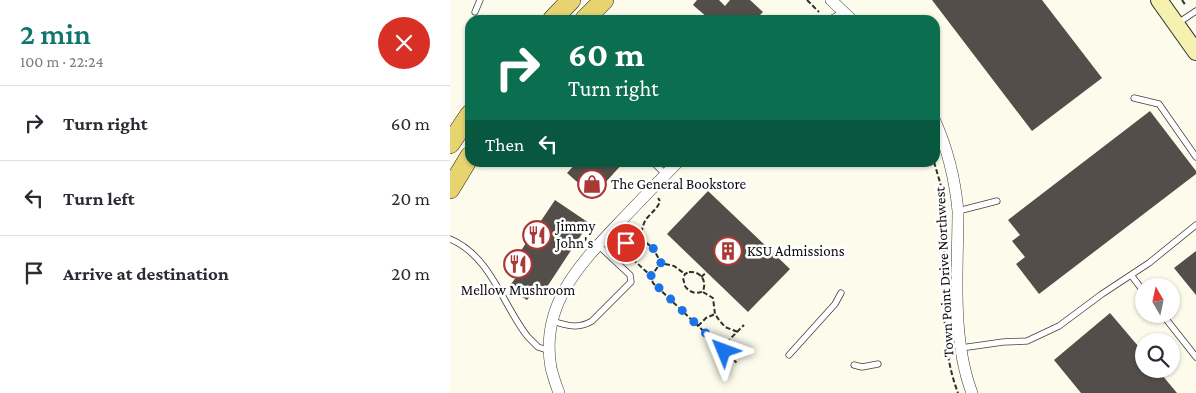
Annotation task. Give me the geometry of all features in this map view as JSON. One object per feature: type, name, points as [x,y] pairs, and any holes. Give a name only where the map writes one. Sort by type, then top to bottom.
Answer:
[{"type":"main road","points":[[557,15],[571,0]]},
{"type":"main road","points":[[589,15],[604,0]]},
{"type":"main road","points":[[1159,0],[1196,52]]},
{"type":"main road","points":[[450,144],[465,122]]},
{"type":"main road","points":[[450,189],[465,164]]},
{"type":"street","points":[[831,0],[844,15]]},
{"type":"street","name":"Town Point Drive Northwest","points":[[940,134],[952,171],[958,211],[958,322],[965,370],[972,393]]},
{"type":"street","points":[[559,393],[552,370],[550,351],[553,321],[565,288],[584,259],[673,167]]},
{"type":"lane","points":[[475,12],[480,0]]},
{"type":"lane","points":[[1177,24],[1196,12]]},
{"type":"lane","points":[[1134,98],[1159,104],[1196,157]]},
{"type":"lane","points":[[658,167],[666,175]]},
{"type":"lane","points":[[958,211],[997,201]]},
{"type":"lane","points":[[961,348],[1003,342],[1027,341],[1059,326],[1149,263],[1196,225]]},
{"type":"lane","points":[[450,239],[462,244],[484,268],[528,338],[538,346],[550,351]]},
{"type":"lane","points":[[553,321],[572,326],[586,324],[592,321],[631,282],[630,275],[598,245]]},
{"type":"lane","points":[[1130,275],[1135,281]]},
{"type":"lane","points":[[789,355],[835,304],[841,293]]},
{"type":"lane","points":[[1169,323],[1196,356]]},
{"type":"lane","points":[[854,365],[862,367],[878,364]]},
{"type":"path","points":[[807,0],[819,12]]},
{"type":"path","points":[[1182,0],[1188,8]]},
{"type":"path","points":[[612,231],[622,242],[630,243],[637,241],[642,236],[646,218],[660,201],[650,191]]},
{"type":"path","points":[[640,238],[653,248],[661,263],[674,266],[685,274]]},
{"type":"path","points":[[627,254],[650,277],[653,283],[738,364]]},
{"type":"path","points":[[650,277],[661,263]]},
{"type":"path","points":[[685,274],[693,272],[701,277],[704,283],[703,292]]},
{"type":"path","points":[[701,277],[707,272]]},
{"type":"path","points":[[685,274],[683,283],[688,290],[697,293],[703,292],[713,298],[715,314],[722,324],[738,332]]},
{"type":"path","points":[[698,326],[706,318],[715,314]]},
{"type":"path","points":[[721,348],[744,325]]},
{"type":"building","points":[[697,0],[719,0],[725,6],[730,0],[750,0],[763,12],[760,15],[705,15],[693,5]]},
{"type":"building","points":[[932,0],[1042,0],[1102,78],[1032,131]]},
{"type":"building","points":[[1150,111],[1196,171],[1196,174],[1039,294],[1016,264],[1025,257],[1012,241],[1020,235],[1008,220]]},
{"type":"building","name":"The General Bookstore","points":[[572,167],[619,167],[593,196],[567,173]]},
{"type":"building","name":"KSU Admissions","points":[[708,191],[790,269],[748,312],[667,234]]},
{"type":"building","points":[[555,200],[589,223],[543,293],[536,288],[527,300],[508,288],[517,276],[508,270]]},
{"type":"building","points":[[1196,251],[1196,295],[1174,268]]},
{"type":"building","points":[[1110,313],[1135,342],[1135,378],[1164,378],[1177,393],[1081,393],[1054,360]]},
{"type":"place","name":"The General Bookstore","points":[[592,184]]},
{"type":"place","name":"Jimmy John's","points":[[537,235]]},
{"type":"place","name":"KSU Admissions","points":[[728,251]]},
{"type":"place","name":"Mellow Mushroom","points":[[518,264]]},
{"type":"route","points":[[626,243],[637,241],[640,238],[655,250],[661,263],[650,277],[651,280],[724,351]]}]
